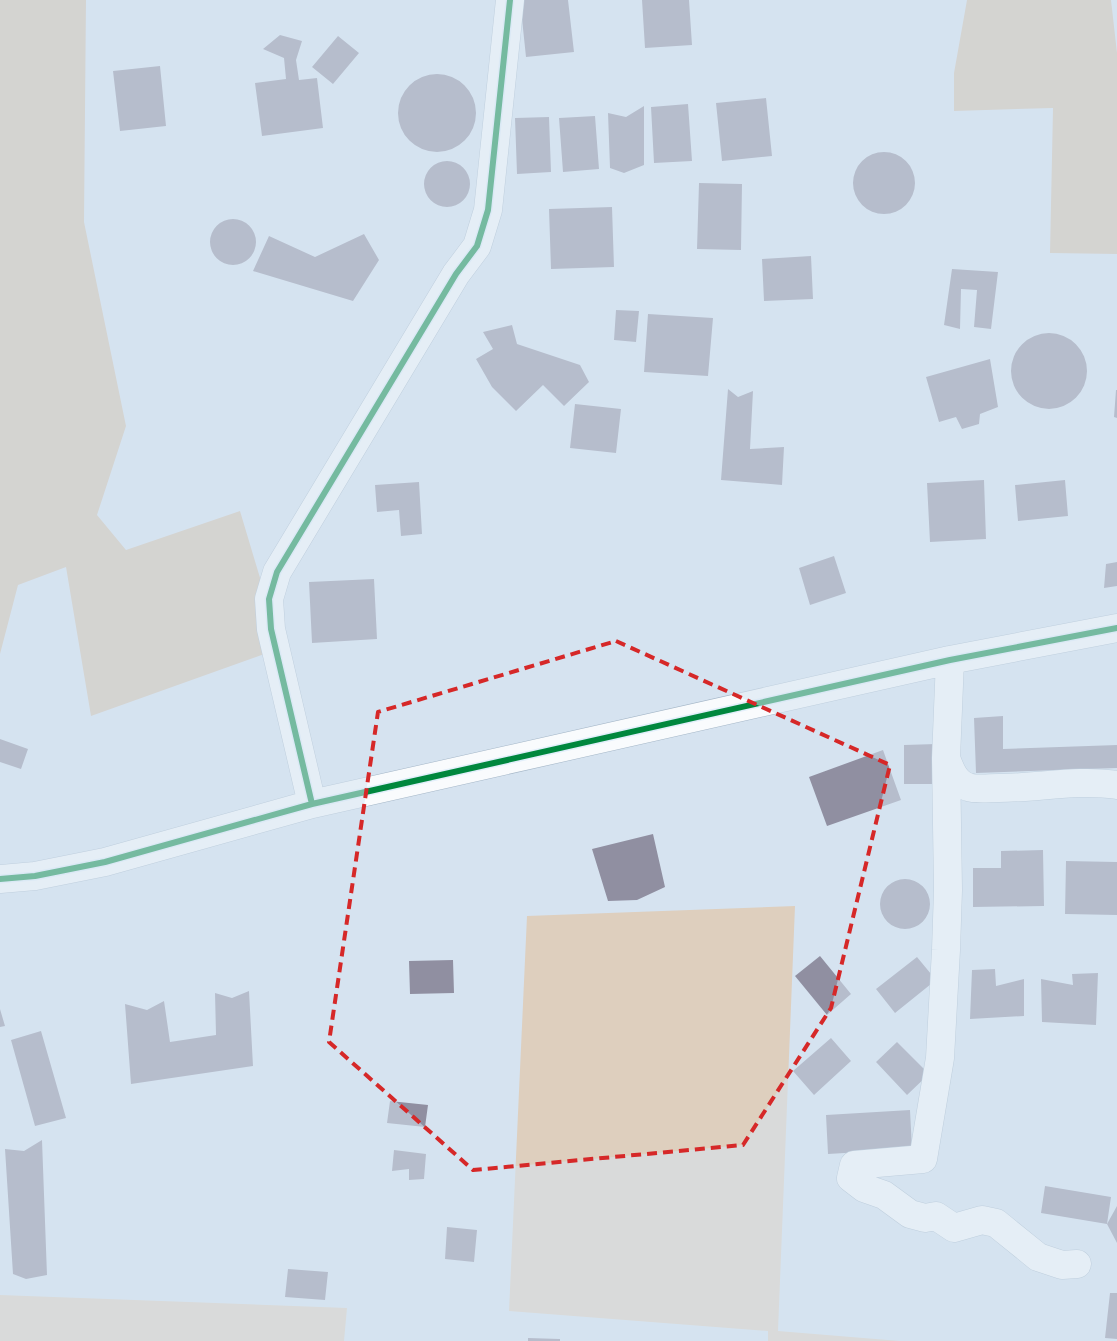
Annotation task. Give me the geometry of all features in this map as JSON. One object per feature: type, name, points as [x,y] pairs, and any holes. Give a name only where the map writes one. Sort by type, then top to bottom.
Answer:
[{"type":"street","points":[[312,804],[271,629],[269,599],[277,572],[456,274],[477,246],[488,210],[510,0]]},
{"type":"street","points":[[0,879],[35,876],[105,862],[312,804],[950,660],[1117,628]]},
{"type":"street","points":[[950,660],[946,758],[948,890],[946,950],[940,1058],[923,1159],[854,1166],[851,1178],[864,1188],[884,1195],[910,1214],[925,1218],[936,1216],[954,1228],[982,1220],[996,1223],[1038,1257],[1062,1265],[1077,1264]]},
{"type":"street","points":[[946,758],[952,773],[968,787],[1016,788],[1083,782],[1117,785]]},
{"type":"highlighted area","points":[[616,641],[890,765],[831,1008],[743,1145],[473,1170],[329,1042],[378,712]]},
{"type":"shaded area","points":[[0,0],[86,0],[84,222],[126,426],[97,515],[126,550],[240,511],[281,648],[91,716],[66,567],[18,585],[0,654]]},
{"type":"shaded area","points":[[967,0],[1111,0],[1117,53],[1117,254],[1050,253],[1053,108],[954,111],[954,73]]},
{"type":"shaded area","points":[[795,906],[778,1331],[900,1341],[768,1341],[768,1331],[509,1311],[527,916]]},
{"type":"shaded area","points":[[0,1295],[347,1308],[344,1341],[0,1341]]},
{"type":"building","points":[[520,0],[568,0],[574,52],[526,57]]},
{"type":"building","points":[[642,0],[689,0],[692,45],[645,48]]},
{"type":"building","points":[[280,35],[302,41],[296,60],[299,80],[317,78],[323,128],[262,136],[255,83],[286,79],[284,58],[263,49]]},
{"type":"building","points":[[338,36],[359,53],[333,84],[312,67]]},
{"type":"building","points":[[160,66],[166,126],[120,131],[113,71]]},
{"type":"building","points":[[429,74],[445,74],[459,80],[470,91],[476,105],[476,121],[470,135],[459,146],[445,152],[429,152],[415,146],[404,135],[398,121],[398,105],[404,91],[415,80]]},
{"type":"building","points":[[766,98],[772,156],[722,161],[716,103]]},
{"type":"building","points":[[688,104],[692,161],[654,163],[651,107]]},
{"type":"building","points":[[644,106],[644,165],[624,173],[610,168],[608,113],[626,117]]},
{"type":"building","points":[[595,116],[599,169],[563,172],[559,118]]},
{"type":"building","points":[[549,117],[551,172],[517,174],[515,118]]},
{"type":"building","points":[[878,152],[890,152],[906,161],[913,171],[915,183],[913,195],[906,205],[890,214],[878,214],[867,209],[858,200],[853,189],[853,177],[858,166],[867,157]]},
{"type":"building","points":[[447,161],[460,165],[466,171],[470,184],[466,197],[460,203],[447,207],[434,203],[428,197],[424,184],[428,171],[434,165]]},
{"type":"building","points":[[699,183],[742,184],[741,250],[697,249]]},
{"type":"building","points":[[612,207],[614,267],[551,269],[549,209]]},
{"type":"building","points":[[228,219],[238,219],[250,225],[255,233],[255,251],[250,259],[242,264],[228,265],[220,262],[213,255],[210,247],[210,237],[213,229],[220,222]]},
{"type":"building","points":[[364,234],[379,260],[353,301],[253,271],[269,236],[315,257]]},
{"type":"building","points":[[811,256],[813,299],[764,301],[762,259]]},
{"type":"building","points":[[952,269],[998,272],[991,329],[974,327],[977,290],[961,289],[960,329],[944,325]]},
{"type":"building","points":[[616,310],[639,311],[636,342],[614,340]]},
{"type":"building","points":[[648,314],[713,318],[708,376],[644,372]]},
{"type":"building","points":[[512,325],[517,344],[580,365],[589,382],[564,406],[543,385],[516,411],[492,387],[476,359],[493,349],[483,332]]},
{"type":"building","points":[[1049,333],[1063,336],[1076,344],[1084,357],[1087,371],[1084,385],[1076,398],[1063,406],[1049,409],[1035,406],[1022,398],[1014,385],[1011,371],[1014,357],[1022,344],[1035,336]]},
{"type":"building","points":[[990,359],[998,407],[980,414],[979,424],[962,429],[956,417],[939,422],[926,377]]},
{"type":"building","points":[[728,389],[738,397],[753,391],[750,449],[784,447],[782,485],[721,480]]},
{"type":"building","points":[[1117,390],[1117,418],[1114,417]]},
{"type":"building","points":[[575,404],[621,409],[616,453],[570,448]]},
{"type":"building","points":[[984,480],[986,539],[930,542],[927,483]]},
{"type":"building","points":[[1065,480],[1068,516],[1018,521],[1015,485]]},
{"type":"building","points":[[419,482],[422,534],[401,536],[399,510],[377,512],[375,485]]},
{"type":"building","points":[[834,556],[846,593],[810,605],[799,568]]},
{"type":"building","points":[[1117,562],[1117,586],[1104,588],[1106,564]]},
{"type":"building","points":[[374,579],[377,639],[312,643],[309,582]]},
{"type":"building","points":[[1003,716],[1003,749],[1117,745],[1117,768],[976,773],[974,718]]},
{"type":"building","points":[[0,739],[28,749],[21,769],[0,762]]},
{"type":"building","points":[[936,744],[936,784],[904,784],[904,745]]},
{"type":"building","points":[[883,750],[901,800],[827,826],[809,777]]},
{"type":"building","points":[[653,834],[665,887],[637,900],[608,901],[592,849]]},
{"type":"building","points":[[1043,850],[1044,906],[973,907],[973,868],[1001,868],[1001,851]]},
{"type":"building","points":[[1066,861],[1117,862],[1117,915],[1065,914]]},
{"type":"building","points":[[905,879],[919,883],[926,890],[930,904],[926,918],[919,925],[905,929],[891,925],[884,918],[880,904],[884,890],[891,883]]},
{"type":"building","points":[[820,956],[851,994],[827,1015],[795,976]]},
{"type":"building","points":[[917,957],[936,980],[895,1013],[876,989]]},
{"type":"building","points":[[453,960],[454,993],[410,994],[409,961]]},
{"type":"building","points":[[995,969],[996,986],[1024,979],[1024,1016],[970,1019],[972,970]]},
{"type":"building","points":[[1098,973],[1096,1025],[1042,1022],[1041,979],[1073,985],[1072,974]]},
{"type":"building","points":[[249,991],[253,1066],[131,1084],[125,1004],[147,1010],[164,1001],[170,1042],[216,1035],[215,993],[232,998]]},
{"type":"building","points":[[0,1009],[5,1026],[0,1027]]},
{"type":"building","points":[[41,1031],[66,1118],[35,1126],[11,1040]]},
{"type":"building","points":[[831,1038],[851,1061],[814,1095],[793,1071]]},
{"type":"building","points":[[897,1042],[929,1074],[907,1095],[876,1062]]},
{"type":"building","points":[[390,1101],[428,1105],[425,1127],[387,1123]]},
{"type":"building","points":[[910,1110],[912,1149],[828,1154],[826,1115]]},
{"type":"building","points":[[42,1140],[47,1275],[26,1279],[13,1274],[5,1149],[24,1151]]},
{"type":"building","points":[[394,1150],[426,1154],[424,1179],[409,1180],[409,1169],[392,1171]]},
{"type":"building","points":[[1045,1186],[1111,1197],[1107,1224],[1041,1213]]},
{"type":"building","points":[[1117,1206],[1117,1243],[1107,1224]]},
{"type":"building","points":[[447,1227],[477,1230],[474,1262],[445,1259]]},
{"type":"building","points":[[288,1269],[328,1272],[325,1300],[285,1297]]},
{"type":"building","points":[[1110,1293],[1117,1293],[1117,1339],[1105,1338]]},
{"type":"building","points":[[528,1338],[560,1339],[560,1341],[528,1341]]},
{"type":"cycle path","points":[[312,804],[271,629],[269,599],[277,572],[456,274],[477,246],[488,210],[510,0]]},
{"type":"cycle path","points":[[0,879],[35,876],[105,862],[312,804],[950,660],[1117,628]]}]
